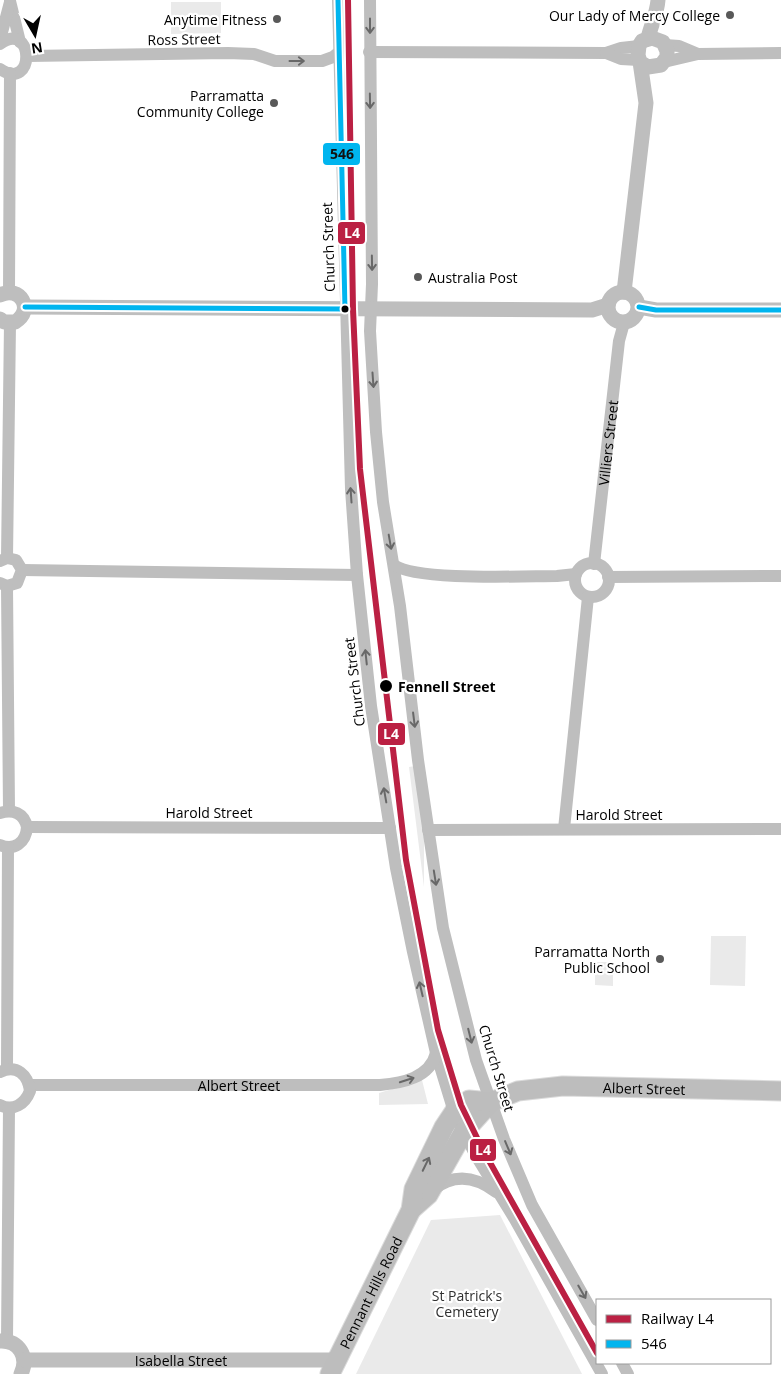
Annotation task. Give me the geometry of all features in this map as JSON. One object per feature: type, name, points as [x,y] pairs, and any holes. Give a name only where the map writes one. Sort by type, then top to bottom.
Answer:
[{"type":"main road","name":"Albert Street","points":[[454,1112],[469,1100],[491,1102],[518,1091],[563,1086],[781,1091]]},
{"type":"main road","name":"Pennant Hills Road","points":[[411,1210],[428,1195],[463,1133],[491,1102]]},
{"type":"main road","name":"Pennant Hills Road","points":[[333,1367],[411,1210],[414,1189],[454,1112]]},
{"type":"street","name":"Church Street","points":[[338,0],[345,309],[351,489],[357,575],[371,706],[390,828],[413,952],[436,1053],[454,1112],[463,1133],[502,1197],[596,1363]]},
{"type":"street","name":"Church Street","points":[[370,0],[372,284],[369,308],[379,470],[394,565],[428,830],[443,928],[476,1060],[504,1139],[532,1204],[596,1318]]},
{"type":"street","points":[[624,292],[646,103],[649,48],[659,22],[656,16],[658,0]]},
{"type":"street","points":[[0,40],[10,1]]},
{"type":"street","points":[[10,1],[20,42],[27,50],[28,56],[23,69],[5,71],[4,293],[22,297],[25,308],[20,319],[5,321],[4,559],[19,562],[22,570],[20,580],[12,586],[4,585],[5,812],[22,816],[27,827],[23,841],[18,845],[4,846],[4,1070],[22,1072],[30,1091],[24,1103],[5,1106],[3,1341],[14,1343],[22,1350],[23,1367]]},
{"type":"street","points":[[0,44],[8,40],[20,42]]},
{"type":"street","points":[[369,52],[606,53],[622,59],[649,48],[679,46],[698,54]]},
{"type":"street","points":[[649,48],[648,67],[698,54],[781,53]]},
{"type":"street","points":[[646,103],[667,51],[649,48]]},
{"type":"street","name":"Ross Street","points":[[28,56],[254,54],[275,61],[322,61],[338,53]]},
{"type":"street","points":[[25,308],[592,310],[608,305],[614,296],[624,292],[634,296],[639,307],[635,317],[624,322],[618,322],[611,316],[608,305]]},
{"type":"street","points":[[639,307],[656,310],[781,310]]},
{"type":"street","name":"Villiers Street","points":[[594,564],[619,341],[624,322]]},
{"type":"street","points":[[394,565],[413,573],[557,576],[576,574],[585,565],[594,564],[604,569],[608,577],[608,583],[603,592],[588,596],[583,594],[576,586],[576,574]]},
{"type":"street","points":[[22,570],[357,575]]},
{"type":"street","points":[[608,577],[781,576]]},
{"type":"street","points":[[564,829],[588,596]]},
{"type":"street","name":"Harold Street","points":[[27,827],[390,828]]},
{"type":"street","name":"Harold Street","points":[[428,830],[781,829]]},
{"type":"street","name":"Albert Street","points":[[29,1085],[366,1086],[394,1084],[418,1076],[433,1064],[436,1053]]},
{"type":"street","points":[[428,1195],[439,1185],[460,1177],[484,1184],[502,1197]]},
{"type":"street","name":"Isabella Street","points":[[23,1367],[333,1367]]},
{"type":"green space","points":[[171,2],[221,2],[221,33],[171,34]]},
{"type":"green space","points":[[415,766],[424,836],[424,887],[409,767]]},
{"type":"green space","points":[[711,936],[746,936],[745,986],[710,985]]},
{"type":"green space","points":[[595,962],[613,962],[613,986],[595,985]]},
{"type":"green space","points":[[422,1080],[428,1104],[379,1105],[379,1093]]},
{"type":"green space","name":"St Patrick's Cemetery","points":[[500,1215],[582,1374],[356,1374],[431,1220]]},
{"type":"rail line","name":"L4","points":[[348,0],[353,309],[360,469],[406,860],[438,1030],[461,1105],[483,1150],[596,1351]]},
{"type":"transit line","name":"546","points":[[338,0],[345,309]]},
{"type":"transit line","name":"546","points":[[25,307],[345,309]]},
{"type":"transit line","name":"546","points":[[639,307],[656,310],[781,310]]},
{"type":"place","name":"Our Lady of Mercy College","points":[[730,15]]},
{"type":"place","name":"Anytime Fitness","points":[[277,19]]},
{"type":"place","name":"Parramatta Community College","points":[[274,103]]},
{"type":"place","name":"Australia Post","points":[[418,277]]},
{"type":"place","name":"Fennell Street","points":[[386,686]]},
{"type":"place","name":"Parramatta North Public School","points":[[660,959]]}]
